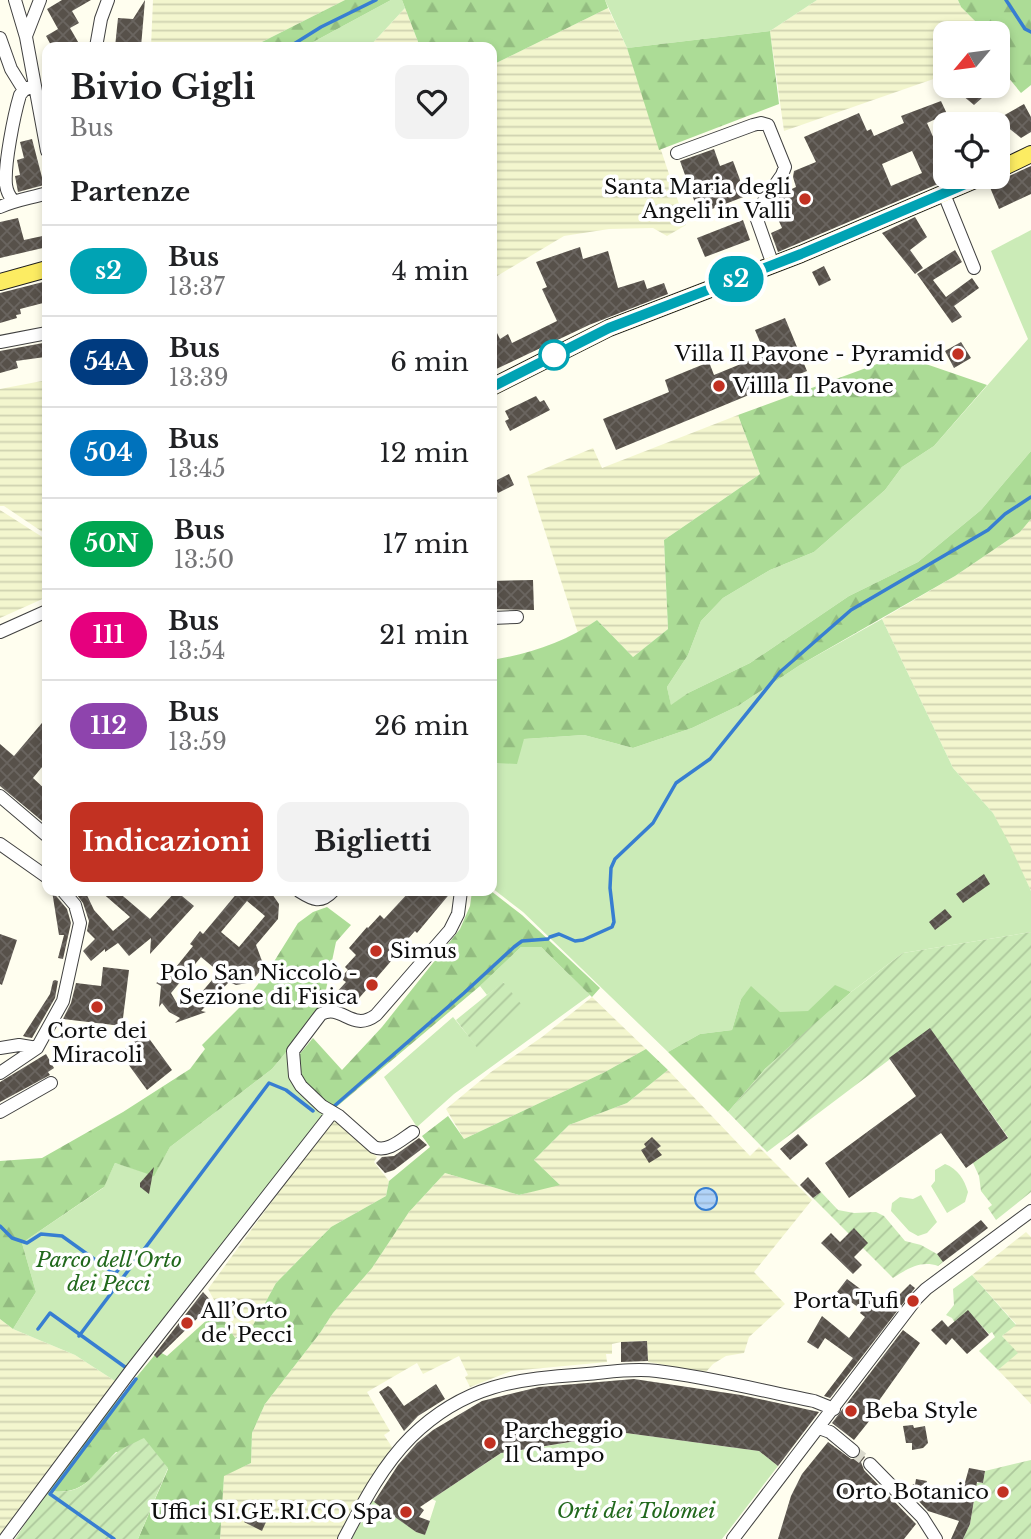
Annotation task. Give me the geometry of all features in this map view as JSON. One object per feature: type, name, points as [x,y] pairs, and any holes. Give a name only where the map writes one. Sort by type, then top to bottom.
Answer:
[{"type":"main road","points":[[1010,164],[1031,154]]},
{"type":"main road","points":[[497,384],[609,328],[773,265],[955,189]]},
{"type":"main road","points":[[0,282],[42,271]]},
{"type":"street","points":[[15,0],[26,37],[28,88],[42,134]]},
{"type":"street","points":[[26,37],[40,0]]},
{"type":"street","points":[[97,42],[108,0]]},
{"type":"street","points":[[0,38],[11,69],[28,88]]},
{"type":"street","points":[[13,200],[6,183],[17,109],[28,88]]},
{"type":"street","points":[[677,153],[753,125],[768,125],[785,167],[755,214],[773,265]]},
{"type":"street","points":[[0,207],[13,200],[42,194]]},
{"type":"street","points":[[944,194],[974,268]]},
{"type":"street","points":[[0,342],[42,334]]},
{"type":"street","points":[[0,632],[42,613]]},
{"type":"street","points":[[497,618],[517,617]]},
{"type":"street","points":[[0,796],[42,832]]},
{"type":"street","points":[[0,844],[42,873]]},
{"type":"street","points":[[0,1073],[37,1048],[63,1001],[80,919],[77,909],[67,896]]},
{"type":"street","points":[[308,896],[318,900],[328,896]]},
{"type":"street","points":[[413,1132],[390,1147],[378,1149],[301,1086],[293,1071],[293,1051],[321,1014],[334,1010],[359,1021],[376,1015],[450,930],[458,914],[460,896]]},
{"type":"street","points":[[0,1048],[19,1045],[37,1048]]},
{"type":"street","points":[[0,1112],[51,1083]]},
{"type":"street","points":[[5,1539],[132,1369],[332,1113]]},
{"type":"street","points":[[733,1539],[914,1302],[926,1289],[1031,1211]]},
{"type":"street","points":[[344,1539],[382,1472],[410,1438],[437,1416],[490,1387],[527,1378],[648,1370],[814,1401],[834,1409]]},
{"type":"street","points":[[819,1429],[830,1432],[853,1451]]},
{"type":"street","points":[[870,1464],[922,1517],[936,1539]]},
{"type":"green space","points":[[153,0],[345,0],[262,42],[151,42]]},
{"type":"green space","points":[[345,0],[391,0],[313,42],[262,42]]},
{"type":"green space","points":[[391,0],[402,0],[405,8],[374,42],[313,42]]},
{"type":"green space","points":[[402,0],[605,0],[608,8],[497,63],[497,42],[418,42]]},
{"type":"green space","points":[[605,0],[817,0],[770,31],[627,48]]},
{"type":"green space","points":[[817,0],[958,0],[975,21],[933,21],[933,79],[784,131],[770,31]]},
{"type":"green space","points":[[958,0],[1031,0],[1031,85],[1021,93],[1010,80],[1010,21],[975,21]]},
{"type":"green space","points":[[405,8],[418,42],[374,42]]},
{"type":"green space","points":[[608,8],[627,48],[686,225],[667,236],[653,228],[609,229],[564,236],[497,276],[497,63]]},
{"type":"green space","points":[[770,31],[779,104],[659,150],[627,48]]},
{"type":"green space","points":[[1031,230],[1031,451],[981,510],[918,562],[849,596],[750,663],[688,693],[671,706],[667,687],[688,655],[701,621],[723,598],[770,570],[814,552],[885,490],[902,467],[934,446],[1028,339],[991,251]]},
{"type":"green space","points":[[901,358],[987,385],[934,446],[902,467],[885,490],[814,552],[770,570],[723,598],[701,621],[688,655],[667,687],[671,705],[688,693],[750,663],[849,596],[918,562],[981,510],[1031,451],[1031,519],[1020,532],[955,576],[800,665],[738,706],[692,728],[633,748],[584,735],[524,739],[517,764],[497,763],[497,659],[547,646],[573,635],[597,620],[633,657],[668,629],[664,540],[760,474],[738,415],[877,364]]},
{"type":"green space","points":[[42,381],[42,532],[0,506],[0,389]]},
{"type":"green space","points":[[738,415],[760,474],[664,540],[668,629],[633,657],[597,620],[578,633],[527,476],[593,448],[602,468]]},
{"type":"green space","points":[[0,510],[42,537],[42,599],[0,618]]},
{"type":"green space","points":[[1031,519],[1031,891],[993,813],[953,768],[882,619],[955,576],[1020,532]]},
{"type":"green space","points":[[882,619],[953,768],[993,813],[1009,843],[1031,891],[1031,932],[903,953],[851,992],[835,986],[808,1012],[779,1012],[751,987],[741,999],[732,1030],[700,1034],[668,1052],[523,912],[497,892],[497,763],[524,739],[584,735],[633,748],[692,728],[738,706],[800,665]]},
{"type":"green space","points":[[471,896],[497,896],[522,915],[600,988],[592,997],[541,947],[521,947],[480,986],[334,1109],[305,1081],[298,1056],[313,1038],[342,1070],[382,1027],[460,929]]},
{"type":"green space","points":[[327,907],[351,925],[336,942],[324,999],[306,1028],[272,1069],[170,1147],[154,1176],[115,1163],[104,1187],[22,1243],[36,1292],[13,1329],[0,1319],[0,1161],[42,1158],[123,1112],[190,1069],[205,1049],[202,1045],[244,1003],[298,923],[313,912]]},
{"type":"green space","points":[[1031,932],[1031,1192],[996,1220],[988,1208],[992,1205],[981,1191],[979,1176],[973,1163],[1008,1137],[930,1029],[767,1152],[728,1112],[765,1069],[807,1030],[851,992],[903,953]]},
{"type":"green space","points":[[521,947],[541,947],[590,995],[454,1094],[417,1127],[384,1077],[453,1017],[478,1048],[504,982],[487,995],[480,986]]},
{"type":"green space","points":[[503,982],[526,1010],[478,1049],[456,1020]]},
{"type":"green space","points":[[835,985],[851,992],[765,1069],[728,1112],[668,1052],[700,1034],[732,1030],[741,999],[751,986],[780,1012],[808,1011]]},
{"type":"green space","points":[[592,997],[646,1049],[605,1072],[464,1139],[446,1109]]},
{"type":"green space","points":[[646,1049],[668,1070],[627,1103],[569,1125],[534,1160],[560,1185],[519,1195],[445,1173],[409,1212],[372,1268],[333,1313],[265,1404],[252,1433],[251,1463],[224,1476],[220,1539],[138,1539],[168,1469],[116,1452],[93,1477],[79,1487],[70,1491],[47,1491],[158,1351],[167,1356],[218,1310],[235,1338],[252,1327],[276,1283],[331,1227],[386,1196],[389,1181],[430,1147],[422,1136],[448,1116],[464,1139],[605,1072]]},
{"type":"green space","name":"Parco dell'Orto dei Pecci","points":[[286,1052],[291,1080],[326,1115],[115,1381],[75,1355],[13,1329],[36,1292],[22,1243],[103,1188],[115,1163],[154,1175],[170,1147],[272,1069]]},
{"type":"green space","points":[[668,1070],[750,1156],[759,1147],[812,1200],[754,1272],[785,1304],[749,1337],[744,1353],[726,1356],[706,1372],[648,1362],[647,1341],[621,1342],[612,1344],[612,1354],[606,1354],[607,1362],[511,1371],[470,1387],[465,1377],[468,1375],[459,1356],[423,1374],[417,1363],[367,1392],[390,1431],[384,1435],[392,1447],[337,1539],[220,1539],[224,1475],[251,1463],[252,1433],[265,1404],[333,1313],[372,1268],[409,1212],[445,1173],[519,1195],[559,1184],[534,1160],[569,1125],[627,1103]]},
{"type":"green space","points":[[333,1118],[377,1157],[374,1162],[389,1181],[386,1196],[331,1227],[276,1283],[252,1327],[235,1338],[208,1289]]},
{"type":"green space","points":[[945,1164],[960,1175],[968,1192],[965,1202],[947,1213],[931,1186],[935,1181],[935,1170]]},
{"type":"green space","points":[[821,1192],[838,1210],[854,1213],[876,1212],[884,1216],[905,1241],[921,1245],[937,1254],[943,1262],[938,1266],[914,1266],[893,1278],[813,1198]]},
{"type":"green space","points":[[921,1195],[937,1222],[927,1233],[918,1236],[909,1231],[891,1211],[892,1203],[900,1197],[913,1199]]},
{"type":"green space","points":[[1026,1232],[1031,1237],[1031,1404],[998,1370],[1017,1353],[1002,1336],[1016,1324],[972,1275]]},
{"type":"green space","points":[[972,1275],[1016,1325],[1002,1336],[1018,1353],[998,1370],[979,1351],[995,1337],[992,1332],[989,1334],[968,1311],[963,1335],[952,1318],[946,1315],[954,1305],[953,1289]]},
{"type":"green space","points":[[0,1319],[13,1329],[75,1355],[115,1381],[0,1537]]},
{"type":"green space","name":"Orti dei Tolomei","points":[[626,1433],[759,1451],[778,1466],[722,1539],[352,1539],[371,1499],[416,1532],[425,1535],[436,1501],[432,1499],[509,1448],[511,1452]]},
{"type":"green space","points":[[144,1438],[168,1468],[138,1539],[15,1539],[47,1491],[61,1492],[79,1487],[118,1452]]},
{"type":"green space","name":"Orto Botanico","points":[[1031,1460],[1031,1539],[963,1539],[970,1524],[977,1483],[983,1483],[985,1471]]},
{"type":"water","points":[[706,1188],[716,1195],[717,1199],[710,1209],[706,1210],[696,1203],[695,1199],[702,1189]]},
{"type":"building","points":[[62,0],[91,0],[72,11],[79,23],[70,28],[78,42],[49,42],[46,36],[58,29],[47,9]]},
{"type":"building","points":[[145,0],[141,42],[116,42],[118,18],[133,19]]},
{"type":"building","points":[[966,98],[982,98],[974,105]]},
{"type":"building","points":[[941,101],[946,112],[933,112],[933,120],[927,123],[933,137],[933,186],[778,252],[771,233],[782,228],[773,208],[779,206],[776,199],[796,187],[794,171],[816,162],[804,137],[859,113],[867,131],[871,129],[874,136],[904,123],[901,116]],"holes":[[[912,151],[922,173],[891,186],[882,164]]]},
{"type":"building","points":[[1024,104],[1031,117],[1031,132],[1021,138],[1010,129],[1010,112]]},
{"type":"building","points":[[32,139],[42,186],[18,192],[15,176],[20,175],[17,160],[24,158],[20,142]]},
{"type":"building","points":[[714,149],[720,166],[733,161],[746,196],[699,214],[680,161]]},
{"type":"building","points":[[1031,166],[1031,194],[999,209],[991,189],[1010,189],[1010,176]]},
{"type":"building","points":[[915,217],[927,237],[910,250],[923,268],[915,274],[882,233]]},
{"type":"building","points":[[18,218],[24,240],[42,236],[42,248],[0,258],[0,222]]},
{"type":"building","points":[[743,220],[750,240],[705,257],[697,238]]},
{"type":"building","points":[[580,247],[583,259],[608,251],[618,288],[644,280],[647,289],[664,283],[668,294],[589,325],[497,369],[497,333],[500,339],[508,334],[512,343],[557,321],[542,289],[547,287],[536,262]]},
{"type":"building","points":[[955,250],[962,262],[933,280],[946,297],[972,278],[979,288],[954,306],[962,317],[952,323],[917,274]]},
{"type":"building","points":[[824,266],[831,280],[819,286],[812,272]]},
{"type":"building","points":[[42,282],[42,303],[20,309],[21,314],[16,315],[17,318],[0,323],[0,293]]},
{"type":"building","name":"Villla Il Pavone","points":[[785,318],[807,371],[616,450],[603,419],[669,392],[665,380],[709,362],[714,375],[765,354],[755,330]]},
{"type":"building","name":"Villa Il Pavone - Pyramid","points":[[961,342],[971,358],[954,368],[945,351]]},
{"type":"building","points":[[42,343],[42,357],[16,361],[18,368],[0,373],[0,351]]},
{"type":"building","points":[[536,396],[540,402],[544,400],[550,410],[510,431],[505,421],[509,419],[505,411]]},
{"type":"building","points":[[509,474],[514,485],[498,493],[497,480]]},
{"type":"building","points":[[533,580],[534,610],[497,609],[497,581]]},
{"type":"building","points":[[42,723],[42,767],[33,778],[42,786],[42,821],[0,786],[0,744],[14,756]]},
{"type":"building","points":[[984,874],[990,884],[963,903],[956,894]]},
{"type":"building","points":[[53,896],[56,896],[67,909],[71,923],[63,959],[58,958],[64,935],[59,935]]},
{"type":"building","points":[[78,896],[87,896],[94,910],[113,931],[130,917],[106,896],[123,896],[150,919],[171,896],[182,896],[194,906],[150,954],[151,938],[129,956],[118,943],[105,952],[105,949],[91,961],[83,951],[95,939],[87,931],[89,921]]},
{"type":"building","points":[[235,896],[273,896],[279,904],[278,919],[256,945],[262,961],[260,971],[253,980],[236,985],[229,982],[201,1011],[206,1012],[175,1023],[180,1018],[169,1012],[162,1003],[159,1007],[161,986],[156,983],[162,980],[162,974],[164,979],[168,977],[193,946],[190,944],[200,931],[203,934]],"holes":[[[247,901],[265,916],[239,947],[221,932]],[[201,957],[219,972],[188,1008],[178,1005],[171,993]]]},
{"type":"building","points":[[405,896],[448,896],[417,933],[415,931],[396,952],[398,953],[354,1004],[348,1000],[345,1003],[336,993],[346,982],[340,978],[348,970],[345,967],[356,955],[349,948],[380,915],[384,919]]},
{"type":"building","points":[[945,909],[952,917],[935,930],[929,922]]},
{"type":"building","points":[[0,934],[17,940],[2,985],[0,984]]},
{"type":"building","points":[[103,967],[129,970],[122,1026],[63,1019],[76,983],[101,986]]},
{"type":"building","points":[[55,980],[58,981],[55,998],[32,1038],[23,1036],[50,994]]},
{"type":"building","points":[[930,1028],[1008,1138],[966,1168],[941,1133],[849,1198],[825,1163],[916,1096],[889,1058]]},
{"type":"building","points":[[145,1033],[172,1070],[147,1090],[120,1053]]},
{"type":"building","points":[[46,1054],[54,1068],[48,1072],[50,1075],[0,1102],[0,1082]]},
{"type":"building","points":[[798,1134],[808,1145],[790,1160],[780,1149]]},
{"type":"building","points":[[652,1137],[661,1146],[657,1149],[662,1155],[649,1163],[641,1150]]},
{"type":"building","points":[[419,1138],[427,1145],[394,1170],[385,1173],[376,1163],[382,1157],[394,1156]]},
{"type":"building","points":[[154,1167],[149,1194],[140,1187],[140,1183]]},
{"type":"building","points":[[808,1177],[821,1192],[813,1198],[800,1185]]},
{"type":"building","points":[[981,1220],[988,1228],[943,1262],[937,1254]]},
{"type":"building","points":[[854,1228],[868,1243],[854,1257],[862,1265],[853,1274],[821,1243],[831,1233],[840,1242]]},
{"type":"building","points":[[847,1279],[886,1308],[910,1284],[915,1288],[830,1398],[824,1396],[853,1358],[825,1338],[818,1349],[807,1342],[822,1316],[849,1338],[865,1317],[860,1313],[862,1310],[837,1292]]},
{"type":"building","points":[[203,1292],[213,1303],[157,1358],[154,1355]]},
{"type":"building","points":[[968,1310],[989,1335],[967,1354],[952,1338],[946,1345],[931,1330],[942,1320],[948,1327]]},
{"type":"building","points":[[903,1330],[920,1343],[878,1402],[882,1405],[854,1440],[832,1423]]},
{"type":"building","points":[[647,1341],[648,1361],[621,1362],[621,1342]]},
{"type":"building","name":"Parcheggio Il Campo","points":[[634,1379],[741,1395],[819,1412],[778,1466],[759,1451],[626,1433],[501,1453],[420,1507],[424,1510],[419,1517],[430,1521],[425,1535],[416,1532],[374,1502],[398,1465],[417,1443],[433,1430],[482,1401],[539,1387]]},
{"type":"building","points":[[436,1384],[445,1399],[418,1416],[404,1431],[379,1392],[388,1386],[404,1406]]},
{"type":"building","points":[[913,1425],[914,1428],[925,1426],[928,1443],[923,1448],[912,1450],[912,1443],[906,1443],[903,1426]]},
{"type":"building","points":[[828,1442],[851,1459],[857,1459],[861,1453],[865,1457],[861,1462],[864,1470],[916,1524],[904,1539],[778,1539],[791,1496],[802,1474]]},
{"type":"building","points":[[969,1468],[985,1471],[983,1483],[977,1482],[970,1524],[963,1539],[951,1539],[959,1521],[928,1511],[911,1493],[913,1484],[915,1485],[916,1479],[927,1481],[925,1488],[961,1497]]},
{"type":"building","points":[[250,1513],[266,1522],[262,1531],[244,1522]]},
{"type":"waterway","points":[[297,42],[376,0]]},
{"type":"waterway","points":[[1006,0],[1025,29],[1031,32]]},
{"type":"waterway","points":[[550,937],[559,934],[575,941],[583,940],[612,927],[614,922],[610,888],[611,868],[615,859],[653,823],[676,783],[710,759],[780,672],[851,610],[988,530],[1005,514],[1031,497]]},
{"type":"waterway","points":[[332,1108],[514,947],[522,941],[548,939]]},
{"type":"waterway","points":[[79,1336],[269,1083],[286,1090],[313,1111]]},
{"type":"waterway","points":[[0,1226],[12,1238],[27,1243],[41,1234],[62,1236],[115,1274],[134,1250],[142,1254]]},
{"type":"waterway","points":[[38,1329],[50,1313],[125,1367]]},
{"type":"waterway","points":[[114,1539],[50,1494],[136,1379]]},
{"type":"tunnel","points":[[853,1451],[870,1464]]},
{"type":"bus line","name":"s2","points":[[497,384],[609,328],[801,254],[954,189]]},
{"type":"place","name":"Santa Maria degli Angeli in Valli","points":[[805,199]]},
{"type":"place","name":"Villa Il Pavone - Pyramid","points":[[958,354]]},
{"type":"place","name":"Villla Il Pavone","points":[[719,386]]},
{"type":"place","name":"Simus","points":[[376,951]]},
{"type":"place","name":"Polo San Niccolò - Sezione di Fisica","points":[[372,985]]},
{"type":"place","name":"Corte dei Miracoli","points":[[97,1007]]},
{"type":"place","name":"Porta Tufi","points":[[913,1301]]},
{"type":"place","name":"All’Orto de' Pecci","points":[[187,1323]]},
{"type":"place","name":"Beba Style","points":[[851,1411]]},
{"type":"place","name":"Parcheggio Il Campo","points":[[490,1443]]},
{"type":"place","name":"Orto Botanico","points":[[1003,1492]]},
{"type":"place","name":"Uffici SI.GE.RI.CO Spa","points":[[406,1512]]}]
